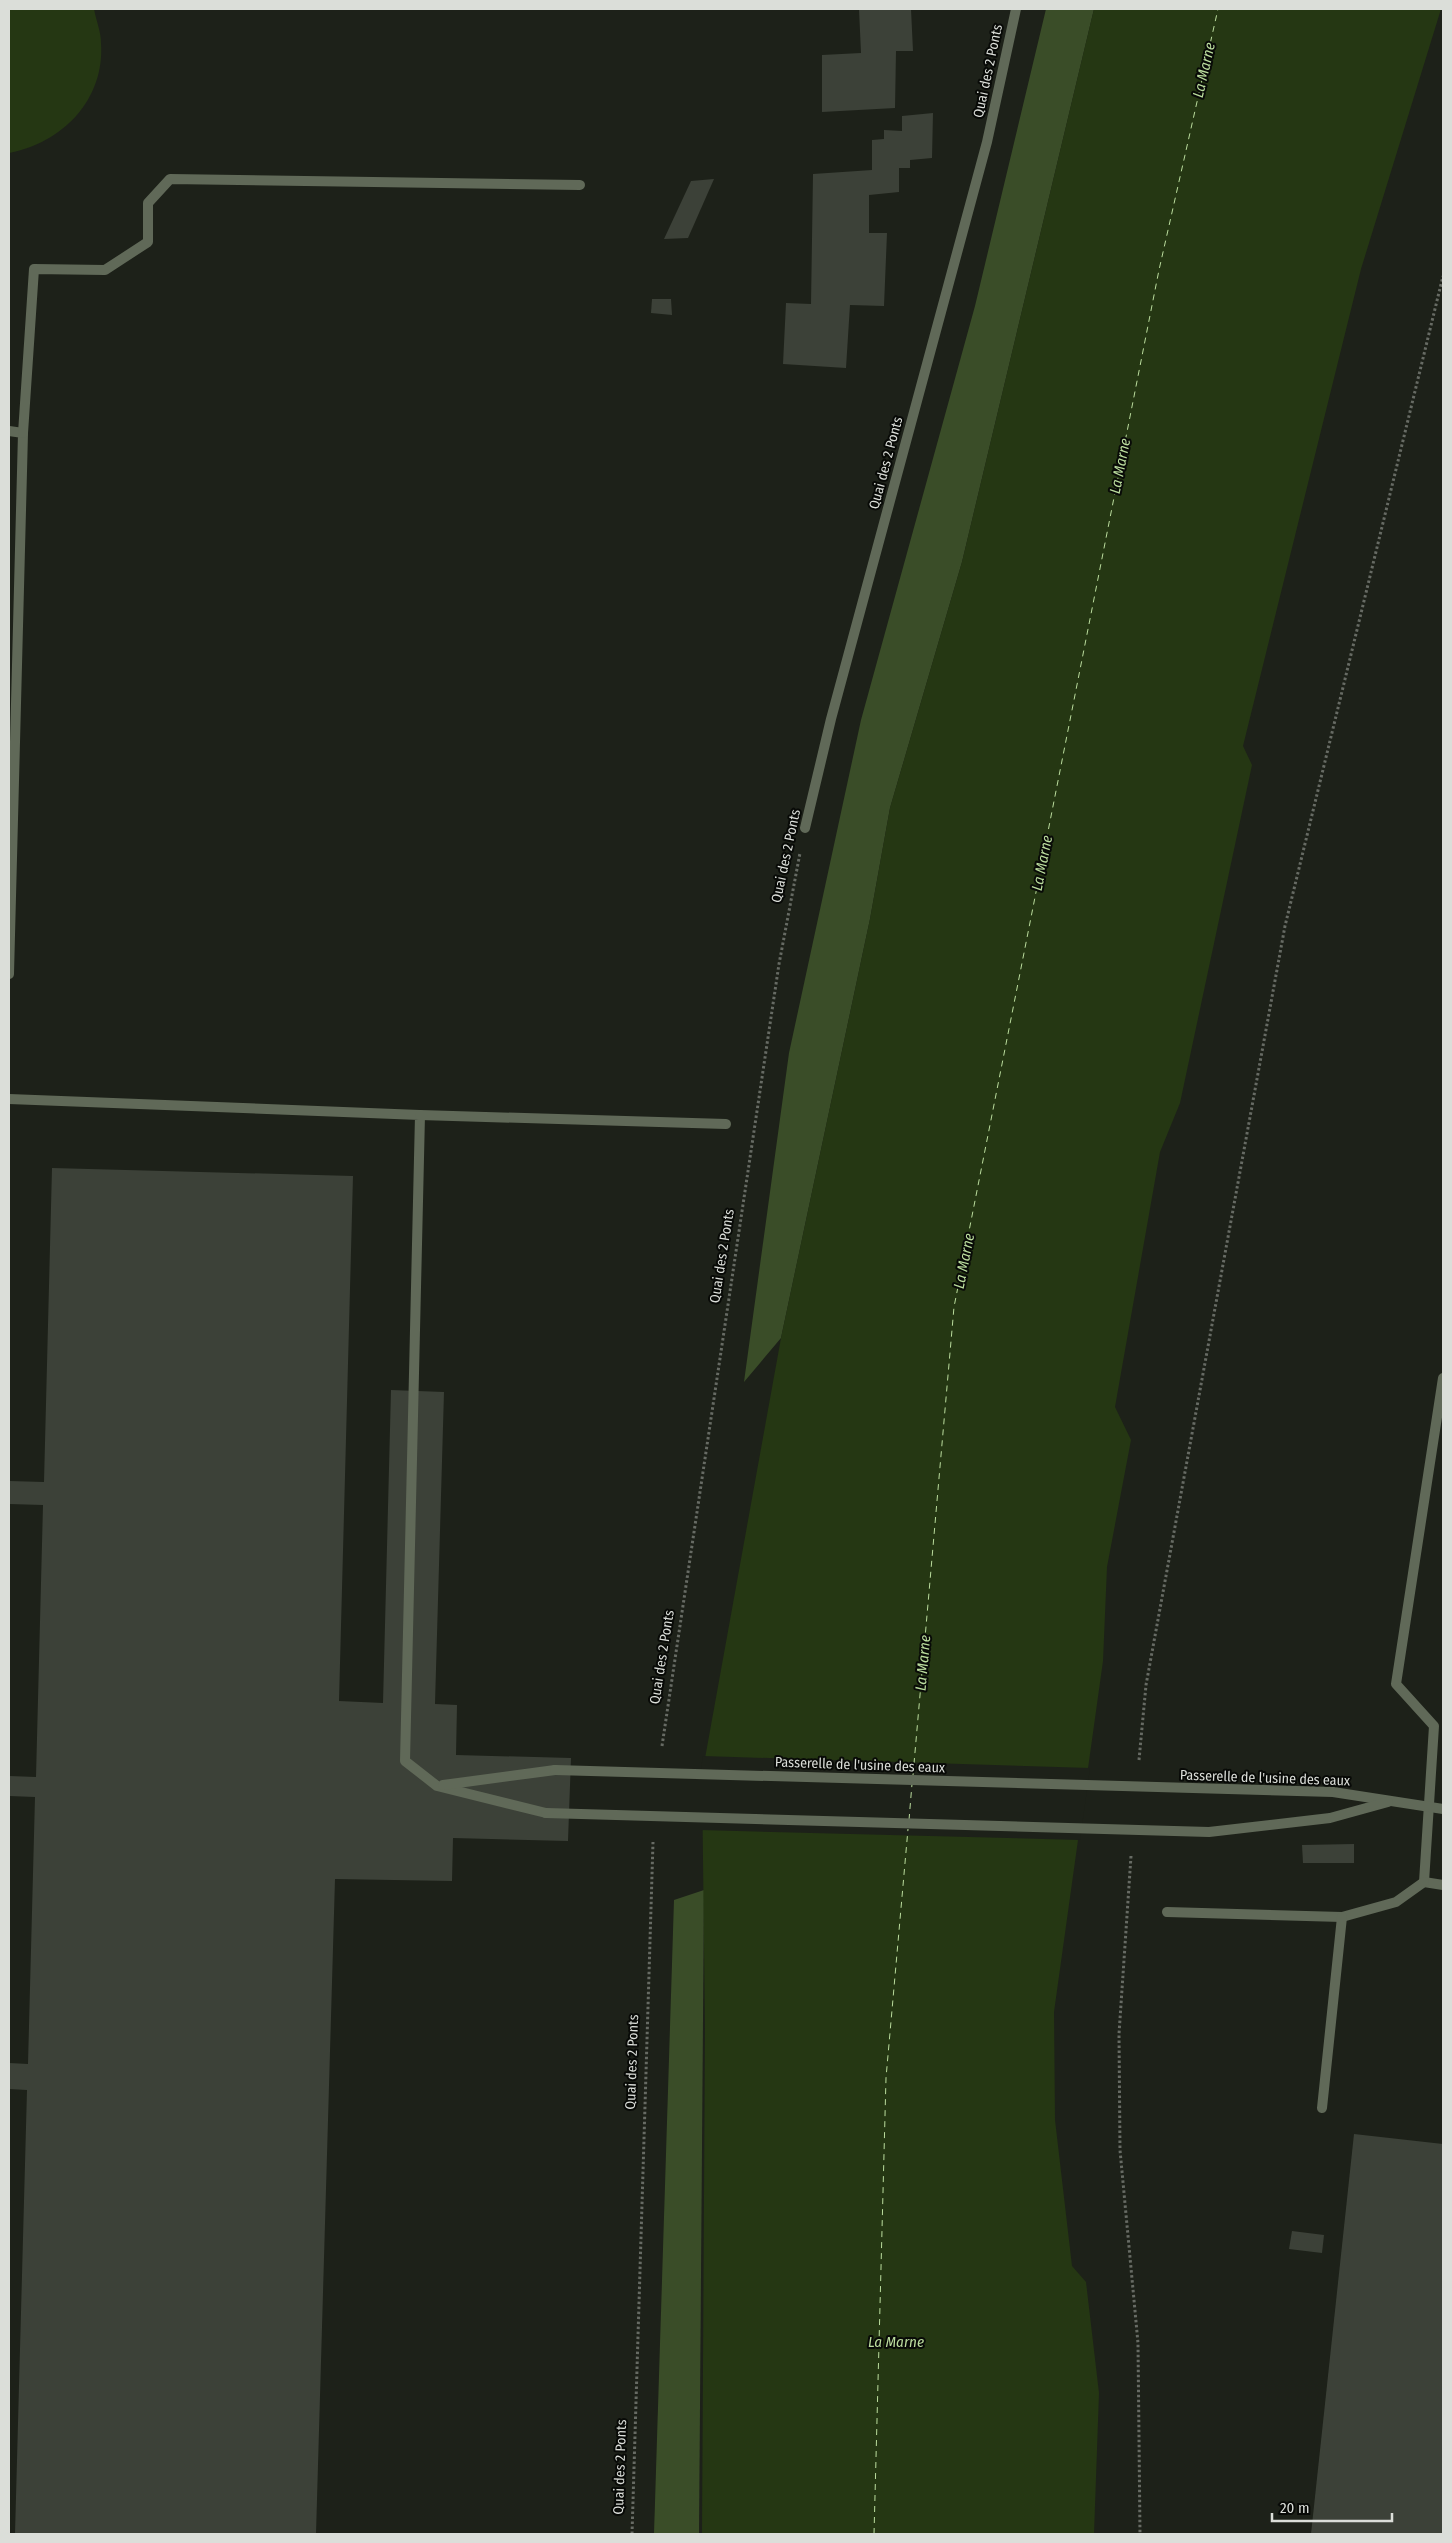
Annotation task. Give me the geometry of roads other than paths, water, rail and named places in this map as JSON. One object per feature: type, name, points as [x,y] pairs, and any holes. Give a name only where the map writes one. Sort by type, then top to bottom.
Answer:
[{"type":"street","name":"Quai des 2 Ponts","points":[[805,828],[834,710],[987,142],[1016,9]]},
{"type":"street","points":[[9,974],[23,433],[34,269],[105,270],[148,242],[148,203],[170,180],[580,185]]},
{"type":"street","points":[[9,431],[23,433]]},
{"type":"street","points":[[9,1099],[420,1115],[726,1124]]},
{"type":"street","points":[[420,1115],[404,1761],[437,1786],[546,1813],[1210,1832],[1330,1818],[1393,1800]]},
{"type":"street","points":[[1424,1882],[1434,1726],[1396,1684],[1443,1378]]},
{"type":"street","name":"Passerelle de l'usine des eaux","points":[[437,1786],[555,1770],[1333,1792],[1443,1809]]},
{"type":"street","points":[[1167,1912],[1342,1916],[1396,1902],[1424,1882],[1443,1885]]},
{"type":"street","points":[[1322,2108],[1342,1916]]},
{"type":"water","points":[[9,9],[94,9],[101,43],[100,64],[96,83],[88,100],[76,116],[46,140],[28,148],[9,153]]},
{"type":"water","name":"La Marne","points":[[1094,9],[1441,9],[1361,269],[1243,746],[1252,765],[1180,1103],[1160,1152],[1115,1407],[1131,1440],[1107,1567],[1103,1661],[1054,2012],[1055,2120],[1072,2266],[1086,2282],[1099,2393],[1094,2534],[702,2534],[705,2027],[702,1775],[781,1338],[870,919],[890,808],[962,562]]}]
